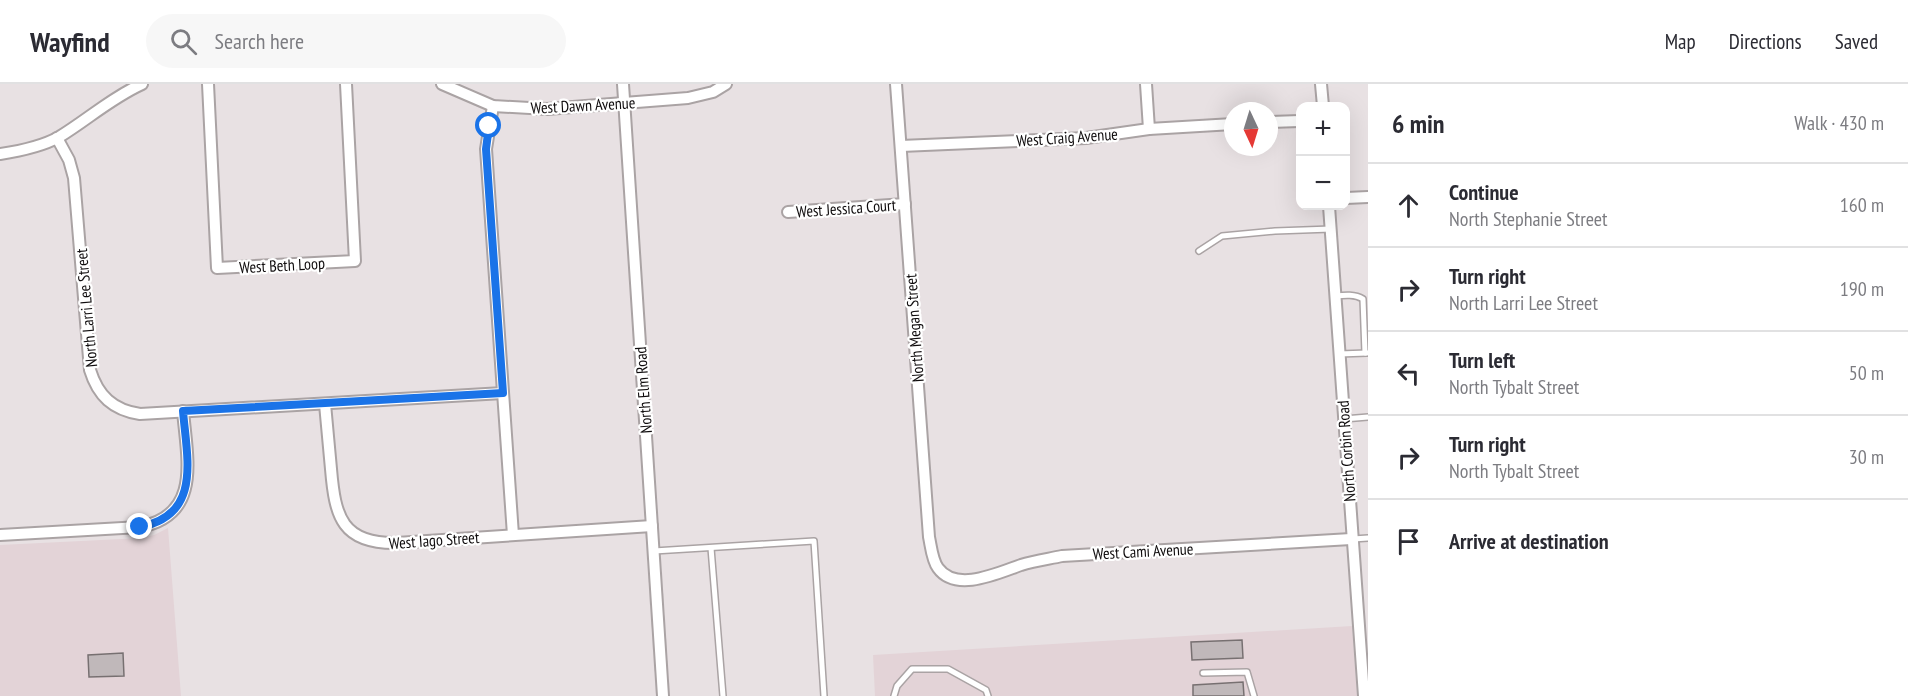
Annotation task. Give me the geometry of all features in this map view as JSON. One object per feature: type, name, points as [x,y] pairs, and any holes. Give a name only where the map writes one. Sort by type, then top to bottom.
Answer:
[{"type":"street","points":[[0,154],[23,151],[57,138],[109,101],[142,84]]},
{"type":"street","name":"West Beth Loop","points":[[208,84],[217,268],[355,261],[346,84]]},
{"type":"street","name":"West Dawn Avenue","points":[[442,84],[493,106],[547,109],[688,99],[713,92],[726,84]]},
{"type":"street","name":"North Elm Road","points":[[623,84],[663,696]]},
{"type":"street","name":"North Megan Street","points":[[897,84],[929,537],[939,570]]},
{"type":"street","points":[[1146,84],[1149,129]]},
{"type":"street","points":[[1321,84],[1323,102]]},
{"type":"street","points":[[493,106],[486,149],[513,535]]},
{"type":"street","points":[[1278,122],[1296,121]]},
{"type":"street","name":"West Craig Avenue","points":[[901,146],[1086,138],[1149,129],[1224,125]]},
{"type":"street","name":"North Larri Lee Street","points":[[57,138],[69,160],[74,178],[89,358],[93,381],[107,402],[126,412],[140,414],[503,393]]},
{"type":"street","points":[[1350,198],[1368,196]]},
{"type":"street","name":"West Jessica Court","points":[[788,212],[905,204]]},
{"type":"street","name":"North Corbin Road","points":[[1329,210],[1351,539],[1362,607],[1364,696]]},
{"type":"street","name":"West Iago Street","points":[[326,404],[334,503],[345,525],[367,541],[379,543],[652,526]]},
{"type":"street","points":[[0,535],[140,527],[159,522],[177,507],[187,485],[183,411]]},
{"type":"street","name":"West Cami Avenue","points":[[939,570],[950,577],[968,580],[993,576],[1022,565],[1062,556],[1351,539]]},
{"type":"lane","points":[[1199,251],[1222,236],[1331,229]]},
{"type":"lane","points":[[1335,296],[1351,295],[1363,299],[1366,353],[1339,354]]},
{"type":"lane","points":[[1344,419],[1368,417]]},
{"type":"lane","points":[[1351,539],[1368,538]]},
{"type":"lane","points":[[654,551],[814,541],[824,696]]},
{"type":"lane","points":[[711,548],[723,696]]},
{"type":"lane","points":[[894,696],[897,686],[912,669],[948,669],[986,690],[988,696]]},
{"type":"lane","points":[[1203,673],[1247,672],[1254,696]]},
{"type":"shaded area","points":[[168,528],[181,696],[0,696],[0,545],[142,538]]},
{"type":"shaded area","points":[[1352,626],[1357,696],[875,696],[873,655]]},
{"type":"building","points":[[1242,640],[1243,658],[1192,660],[1191,642]]},
{"type":"building","points":[[123,653],[124,676],[89,677],[88,655]]},
{"type":"building","points":[[1243,682],[1244,696],[1193,696],[1193,685]]},
{"type":"route","points":[[140,527],[159,522],[177,507],[183,496],[188,473],[183,411],[503,393],[486,149],[489,126]]}]
